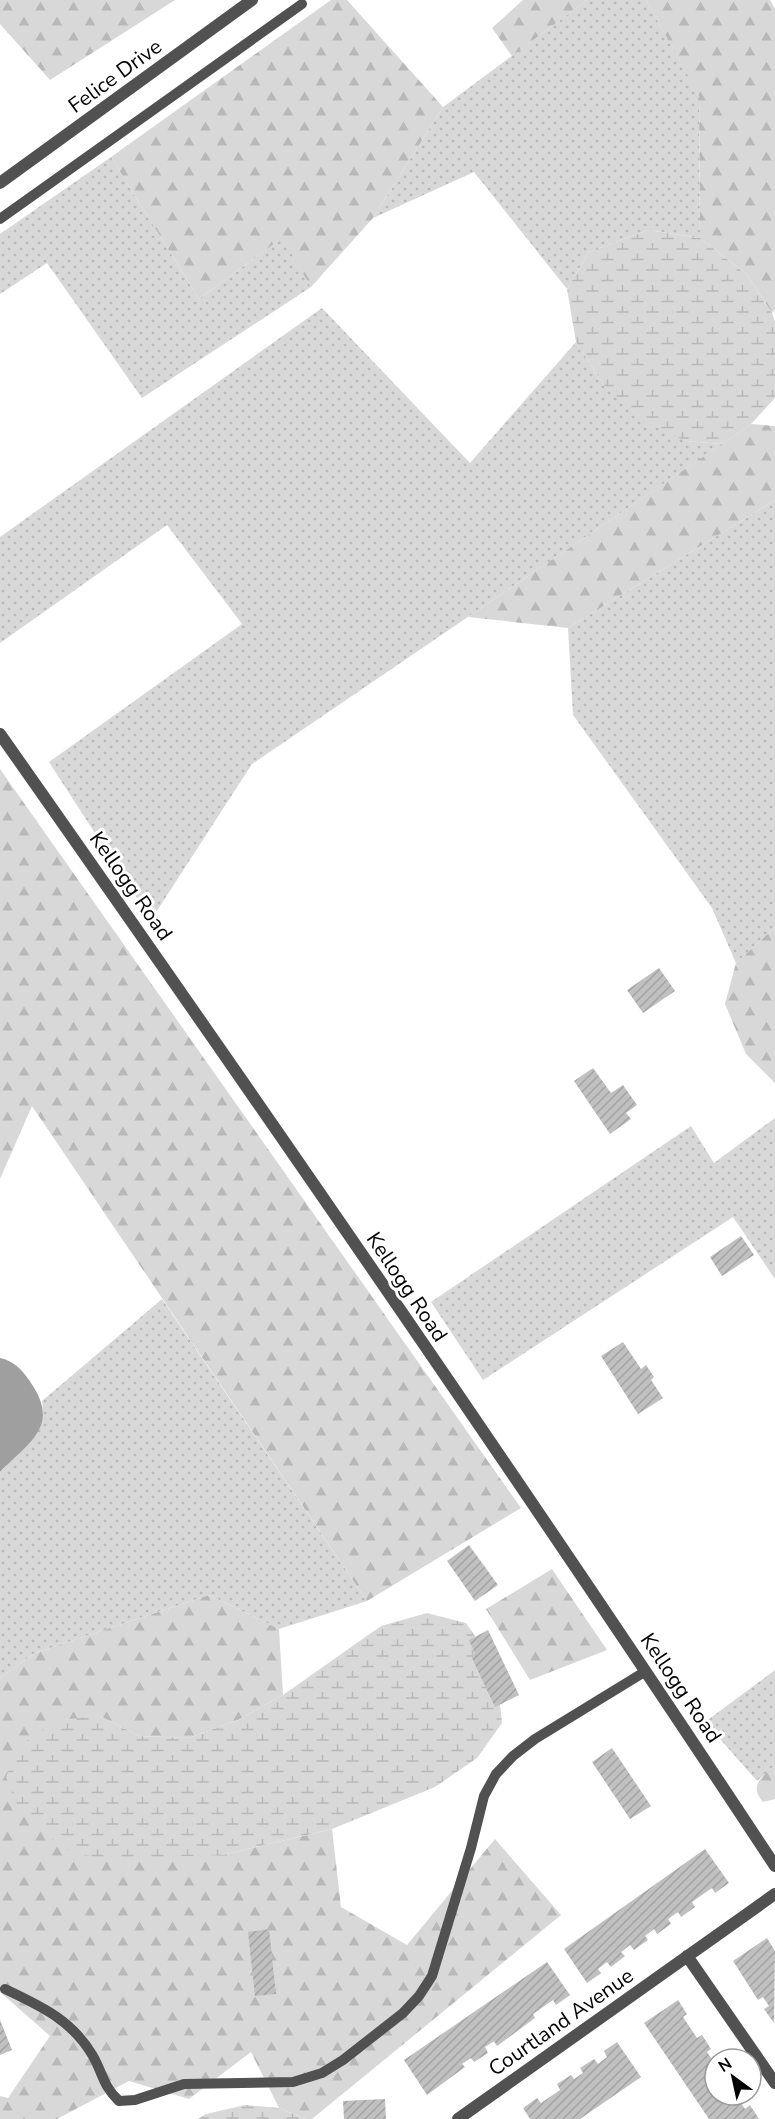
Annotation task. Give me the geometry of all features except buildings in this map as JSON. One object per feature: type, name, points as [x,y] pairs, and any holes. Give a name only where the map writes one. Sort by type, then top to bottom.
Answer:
[{"type":"street","name":"Felice Drive","points":[[0,183],[252,0]]},
{"type":"street","name":"Kellogg Road","points":[[0,734],[177,986],[646,1671],[775,1866]]},
{"type":"street","name":"Courtland Avenue","points":[[458,2119],[775,1894]]},
{"type":"street","points":[[687,1956],[775,2083]]},
{"type":"lane","points":[[0,219],[302,4]]},
{"type":"lane","points":[[5,1989],[66,2023],[82,2040],[94,2058],[108,2090],[119,2101],[135,2100],[184,2084],[293,2082],[322,2073],[343,2060],[403,2013],[419,1996],[432,1976],[471,1848],[484,1796],[496,1774],[513,1756],[535,1739],[646,1671]]},
{"type":"green space","points":[[0,0],[175,0],[50,80],[0,24]]},
{"type":"green space","points":[[331,0],[347,0],[443,107],[373,218],[311,287],[282,238],[199,299],[111,157]]},
{"type":"green space","points":[[523,0],[587,0],[512,56],[492,28]]},
{"type":"green space","points":[[587,0],[646,0],[699,95],[700,238],[648,230],[589,252],[567,289],[474,172],[373,218],[443,107]]},
{"type":"green space","points":[[646,0],[770,0],[775,9],[775,310],[772,313],[747,275],[700,238],[699,96]]},
{"type":"green space","points":[[111,157],[199,299],[283,237],[311,287],[142,398],[47,263],[0,294],[0,234]]},
{"type":"green space","points":[[648,230],[700,238],[747,275],[772,313],[775,322],[775,398],[751,424],[722,444],[686,441],[650,424],[606,388],[576,342],[567,289],[589,252]]},
{"type":"green space","points":[[322,308],[470,463],[576,342],[606,388],[686,441],[722,444],[252,764],[151,920],[49,762],[242,624],[167,525],[0,643],[0,537]]},
{"type":"green space","points":[[751,424],[775,426],[775,500],[568,628],[468,617]]},
{"type":"green space","points":[[775,500],[775,927],[736,963],[712,908],[573,715],[568,628]]},
{"type":"green space","points":[[0,769],[521,1508],[367,1601],[32,1106],[0,1179]]},
{"type":"green space","points":[[775,927],[775,1083],[746,1054],[725,1004],[736,963]]},
{"type":"green space","points":[[775,1118],[775,1279],[733,1217],[483,1380],[431,1302],[691,1126],[714,1163]]},
{"type":"green space","points":[[162,1299],[367,1601],[279,1629],[209,1595],[35,1653],[0,1678],[0,1472],[36,1432],[43,1412],[42,1401]]},
{"type":"green space","points":[[552,1569],[607,1650],[530,1680],[486,1609]]},
{"type":"green space","points":[[209,1595],[279,1629],[283,1695],[238,1720],[189,1738],[139,1736],[100,1716],[222,1855],[332,1829],[341,1907],[407,1945],[495,1839],[561,1915],[312,2119],[305,2119],[279,2108],[251,2052],[189,2099],[129,2081],[57,2119],[0,2119],[0,2096],[8,2098],[50,2036],[0,1992],[0,1678],[35,1653]]},
{"type":"green space","points":[[427,1613],[466,1623],[496,1667],[502,1723],[477,1758],[435,1787],[332,1829],[222,1855],[102,1859],[67,1850],[41,1831],[18,1808],[6,1777],[19,1746],[57,1720],[100,1716],[139,1736],[189,1738],[238,1720],[283,1695],[381,1626]]},
{"type":"green space","points":[[775,1670],[775,1765],[757,1781],[705,1722]]},
{"type":"green space","points":[[775,1765],[775,1799],[763,1802],[757,1786],[762,1777]]},
{"type":"green space","points":[[245,2105],[279,2108],[305,2119],[198,2119],[206,2114]]},
{"type":"shaded area","points":[[0,1358],[13,1363],[29,1380],[38,1396],[42,1409],[42,1420],[32,1441],[0,1472]]}]
